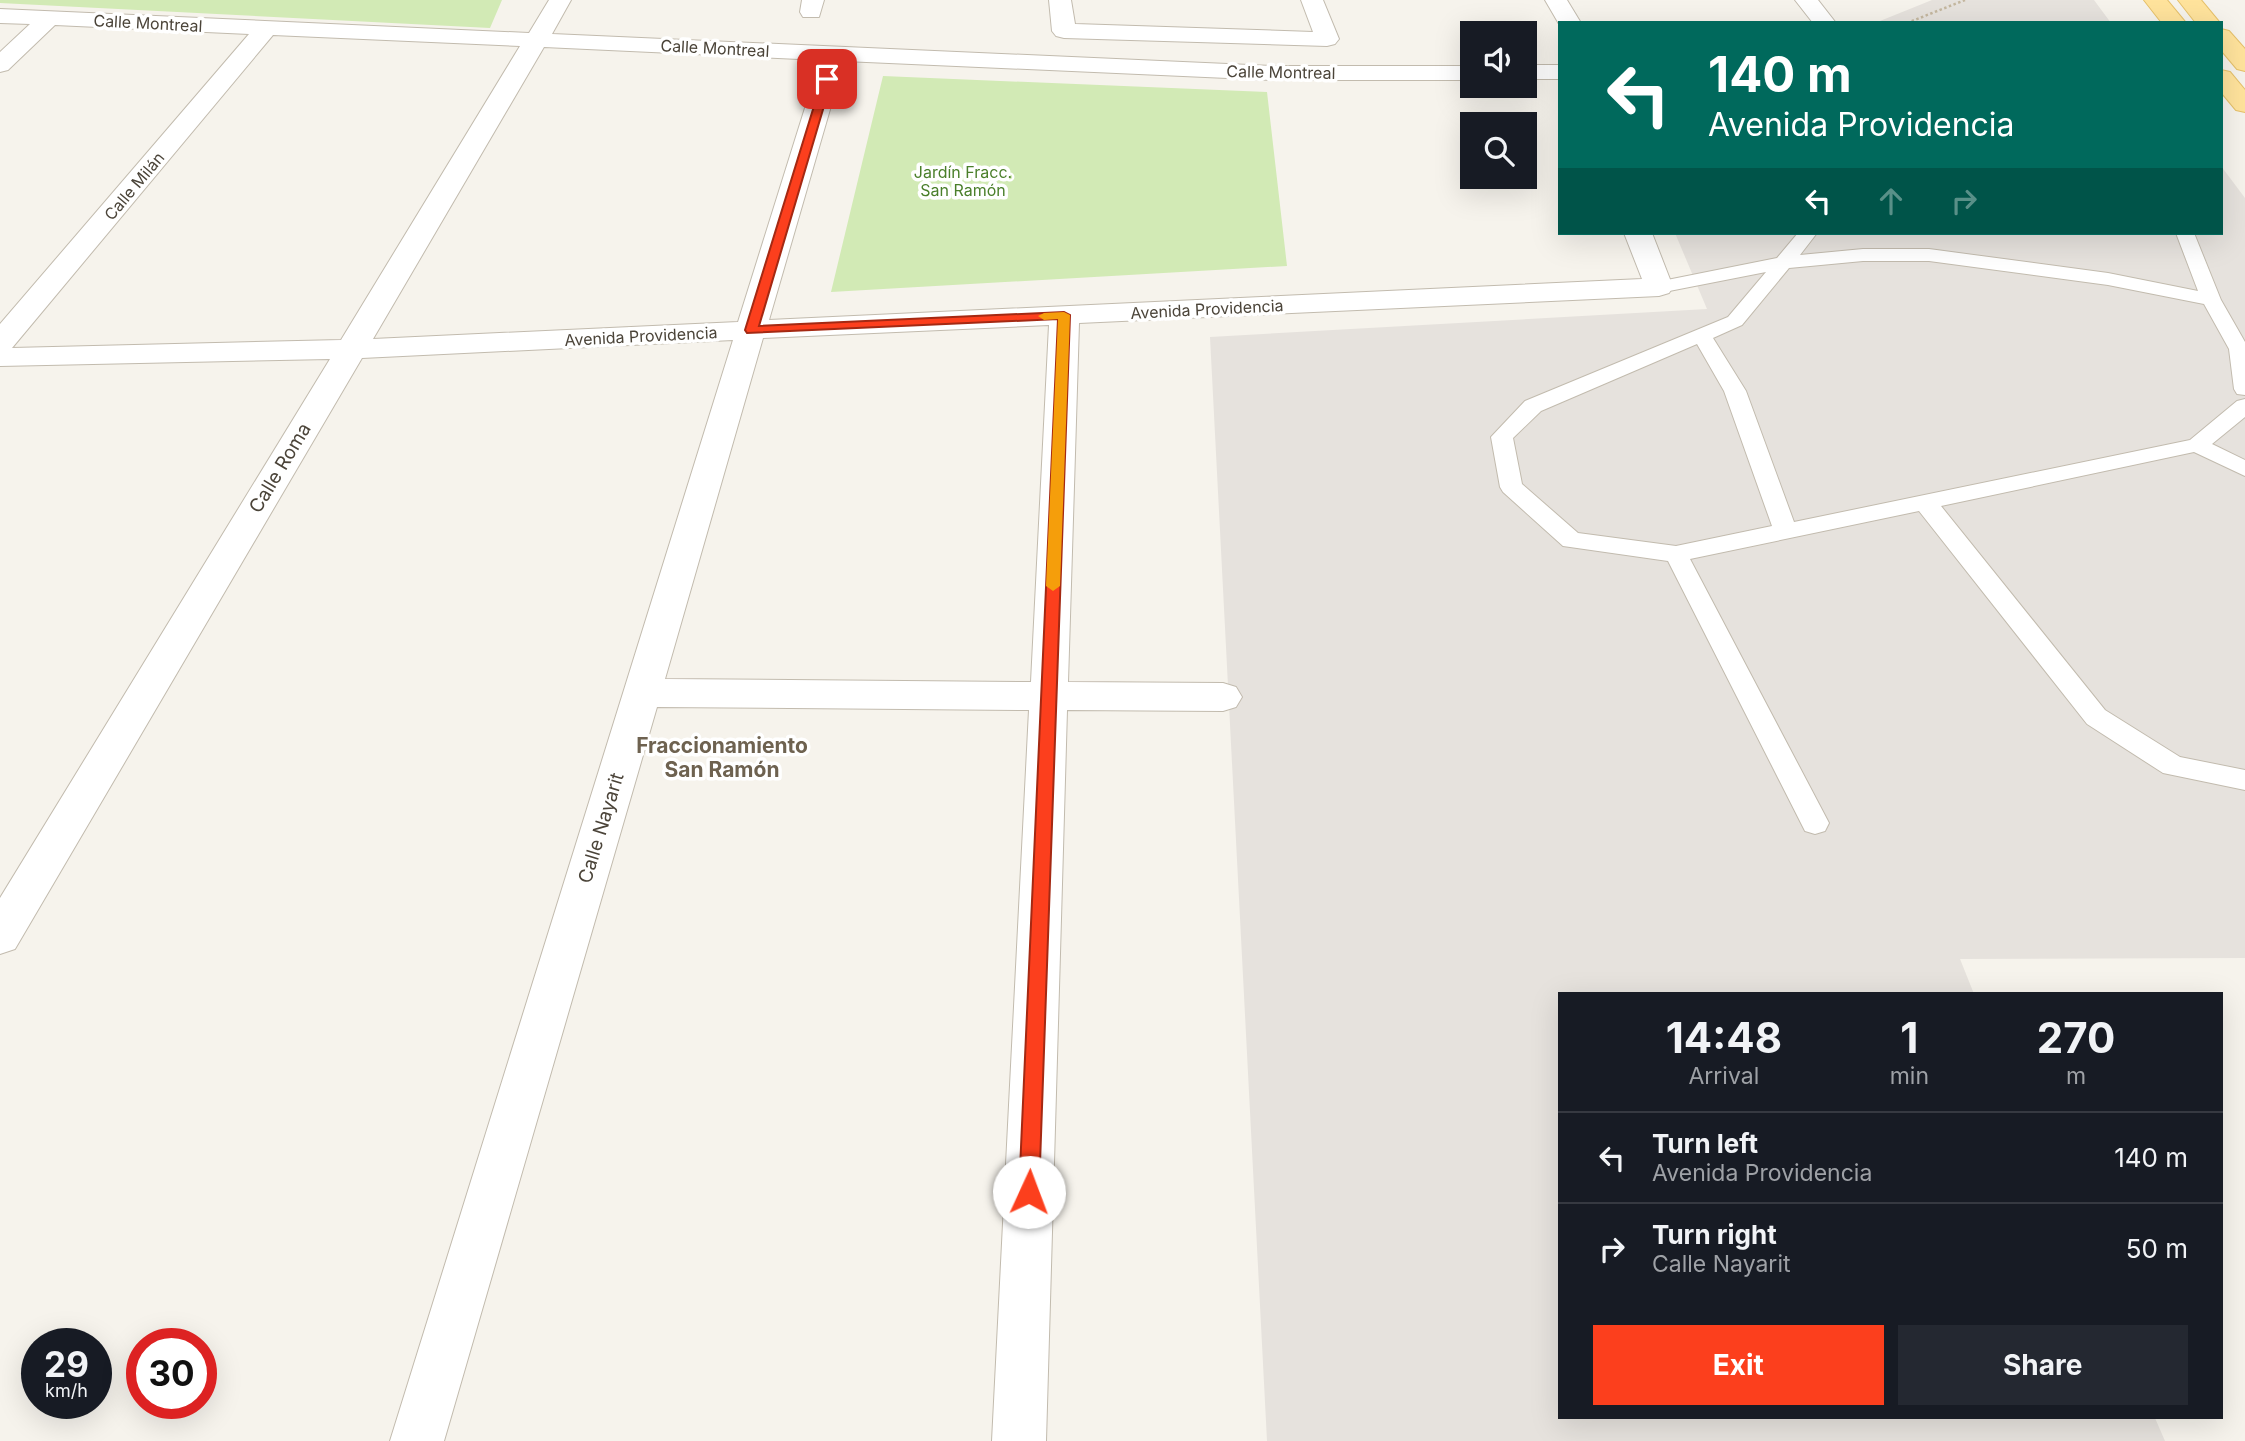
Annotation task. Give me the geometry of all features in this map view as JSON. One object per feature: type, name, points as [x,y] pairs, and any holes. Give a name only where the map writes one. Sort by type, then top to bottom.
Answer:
[{"type":"main road","points":[[2155,0],[2173,21]]},
{"type":"main road","points":[[2189,0],[2207,21]]},
{"type":"main road","points":[[2223,38],[2245,64]]},
{"type":"main road","points":[[2223,78],[2245,105]]},
{"type":"street","name":"Calle Roma","points":[[0,936],[560,0]]},
{"type":"street","points":[[1060,0],[1064,31],[1327,39],[1312,0]]},
{"type":"street","points":[[1556,0],[1569,21]]},
{"type":"street","points":[[1806,0],[1823,21]]},
{"type":"street","name":"Calle Montreal","points":[[0,16],[1274,73],[1460,73]]},
{"type":"street","points":[[0,65],[50,18]]},
{"type":"street","name":"Calle Milán","points":[[0,343],[267,28]]},
{"type":"street","name":"Calle Nayarit","points":[[417,1441],[834,53]]},
{"type":"street","points":[[1537,72],[1558,72]]},
{"type":"street","points":[[1639,235],[1659,287]]},
{"type":"street","name":"Avenida Providencia","points":[[0,357],[351,349],[1659,287]]},
{"type":"street","points":[[1019,1441],[1064,315]]},
{"type":"street","points":[[642,693],[1223,697]]},
{"type":"lane","points":[[1806,235],[1735,321],[1533,407],[1502,437],[1511,487],[1571,540],[1676,554],[2197,445],[2245,406]]},
{"type":"lane","points":[[2186,235],[2211,300],[2242,349],[2245,389]]},
{"type":"lane","points":[[1659,287],[1780,264],[1863,255],[1929,255],[2108,279],[2211,300]]},
{"type":"lane","points":[[1702,335],[1735,391],[1785,530]]},
{"type":"lane","points":[[2197,445],[2245,469]]},
{"type":"lane","points":[[1925,502],[2096,718],[2173,766],[2245,780]]},
{"type":"lane","points":[[1676,554],[1815,823]]},
{"type":"path","points":[[1912,21],[1965,0]]},
{"type":"shaded area","points":[[1932,0],[2094,0],[2110,21],[1880,21]]},
{"type":"shaded area","points":[[2223,169],[2245,198],[2245,958],[1960,959],[1973,992],[1558,992],[1558,1419],[2155,1419],[2165,1441],[1267,1441],[1210,337],[1707,309],[1676,235],[2223,235]]},
{"type":"green space","points":[[0,0],[502,0],[490,28],[0,3]]},
{"type":"green space","name":"Jardín Fracc. San Ramón","points":[[883,76],[1267,92],[1287,266],[831,292]]},
{"type":"slow traffic","points":[[1044,316],[1064,315],[1053,586]]},
{"type":"district","name":"Fraccionamiento San Ramón","points":[[722,757]]},
{"type":"route","points":[[827,79],[751,330],[1064,315],[1029,1192]]}]
